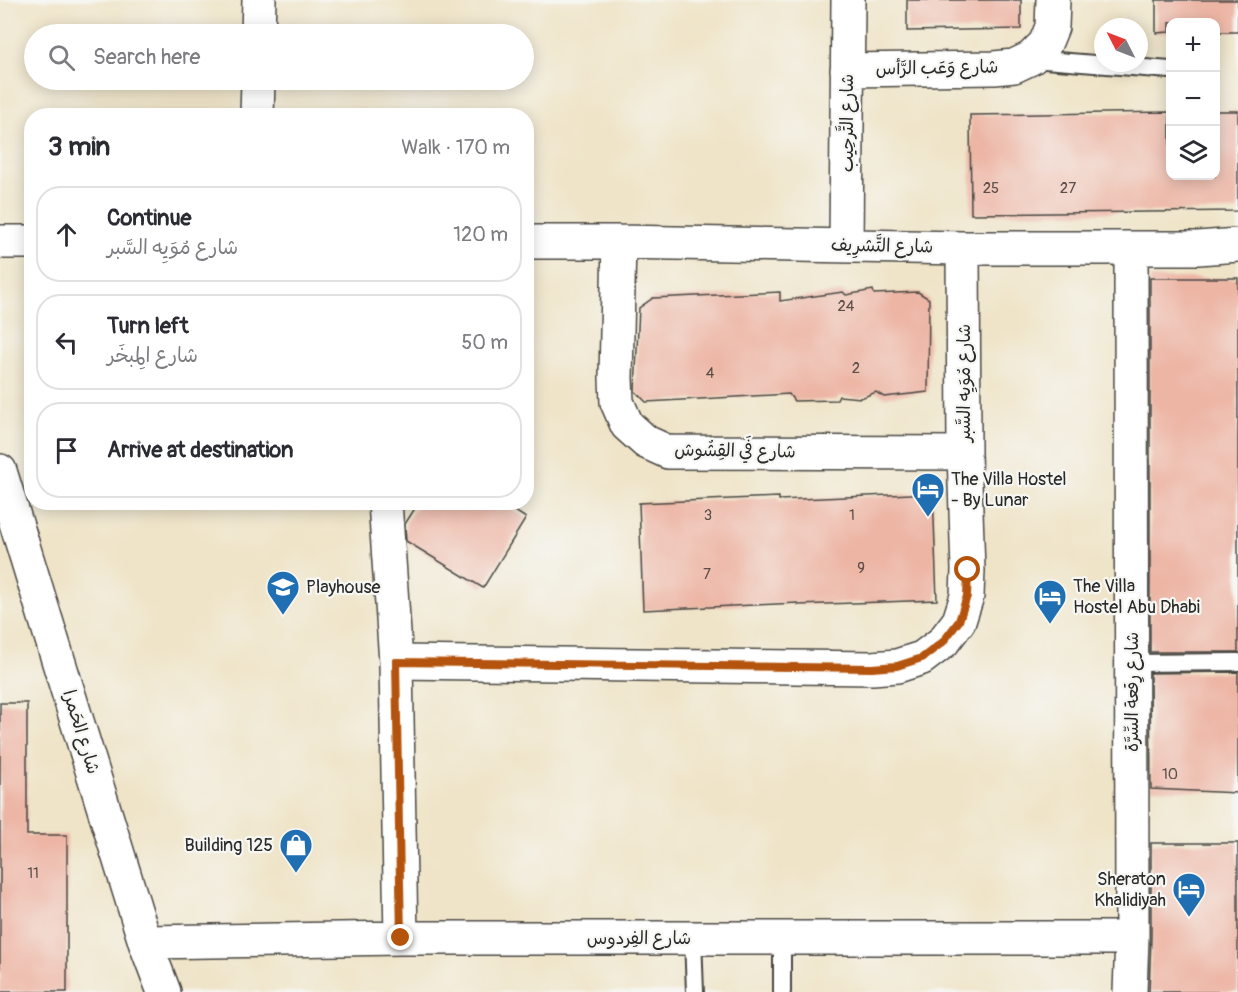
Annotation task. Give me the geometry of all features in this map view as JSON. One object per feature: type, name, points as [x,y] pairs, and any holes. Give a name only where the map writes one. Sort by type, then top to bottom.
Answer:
[{"type":"street","points":[[258,24],[259,0]]},
{"type":"street","name":"شارع التَّرحِيب","points":[[846,246],[848,0]]},
{"type":"street","points":[[1031,58],[1045,44],[1052,27],[1053,0]]},
{"type":"street","name":"شارع وَعَب الرَّأس","points":[[847,70],[994,68],[1014,66],[1031,58]]},
{"type":"street","points":[[257,108],[258,90]]},
{"type":"street","points":[[0,242],[24,242]]},
{"type":"street","name":"شارع التَّشرِيف","points":[[534,242],[963,248],[1219,248],[1238,245]]},
{"type":"street","name":"شارع فَي القِشُوش","points":[[619,242],[617,402],[627,425],[646,442],[668,452],[964,453]]},
{"type":"street","name":"شارع مُوَيِه السَّبر","points":[[396,662],[872,668],[897,666],[922,658],[943,642],[959,621],[967,596],[963,248]]},
{"type":"street","name":"شارع رِقعة السِّرَّة","points":[[1130,992],[1132,938],[1131,248]]},
{"type":"street","name":"شارع الحَمرا","points":[[0,471],[145,942],[164,992]]},
{"type":"street","points":[[386,510],[396,662],[401,938]]},
{"type":"street","name":"شارع الفِردوس","points":[[145,942],[401,938],[1132,938]]},
{"type":"lane","points":[[1031,58],[1166,70]]},
{"type":"lane","points":[[1132,663],[1238,662]]},
{"type":"lane","points":[[693,938],[695,992]]},
{"type":"lane","points":[[782,938],[782,992]]},
{"type":"building","points":[[907,0],[1021,0],[1021,29],[907,31]]},
{"type":"building","points":[[1156,0],[1238,0],[1238,32],[1220,32],[1220,18],[1166,18],[1166,32],[1156,33]]},
{"type":"building","points":[[1220,111],[1238,111],[1238,211],[971,214],[970,115],[1166,112],[1166,180],[1220,180]]},
{"type":"building","points":[[1150,278],[1238,278],[1238,652],[1150,652]]},
{"type":"building","points":[[873,290],[874,294],[918,292],[929,299],[928,392],[884,397],[876,392],[861,398],[839,396],[837,400],[794,401],[789,394],[646,402],[635,391],[639,308],[653,298],[780,292],[780,301]]},
{"type":"building","points":[[933,493],[937,600],[643,610],[639,503]]},
{"type":"building","points":[[414,510],[514,510],[526,518],[483,588],[406,541],[405,524]]},
{"type":"building","points":[[1238,672],[1238,793],[1151,789],[1150,673]]},
{"type":"building","points":[[0,703],[27,703],[27,835],[67,835],[67,992],[0,992]]},
{"type":"building","name":"Sheraton Khalidiyah","points":[[1151,843],[1238,843],[1238,992],[1149,992]]},
{"type":"place","name":"The Villa Hostel - By Lunar","points":[[928,518]]},
{"type":"place","name":"Playhouse","points":[[283,616]]},
{"type":"place","name":"The Villa Hostel Abu Dhabi","points":[[1050,625]]},
{"type":"place","name":"Building 125","points":[[296,874]]},
{"type":"place","name":"Sheraton Khalidiyah","points":[[1189,918]]},
{"type":"route","points":[[401,938],[396,662],[872,668],[897,666],[922,658],[943,642],[959,621],[967,596],[968,570]]}]
